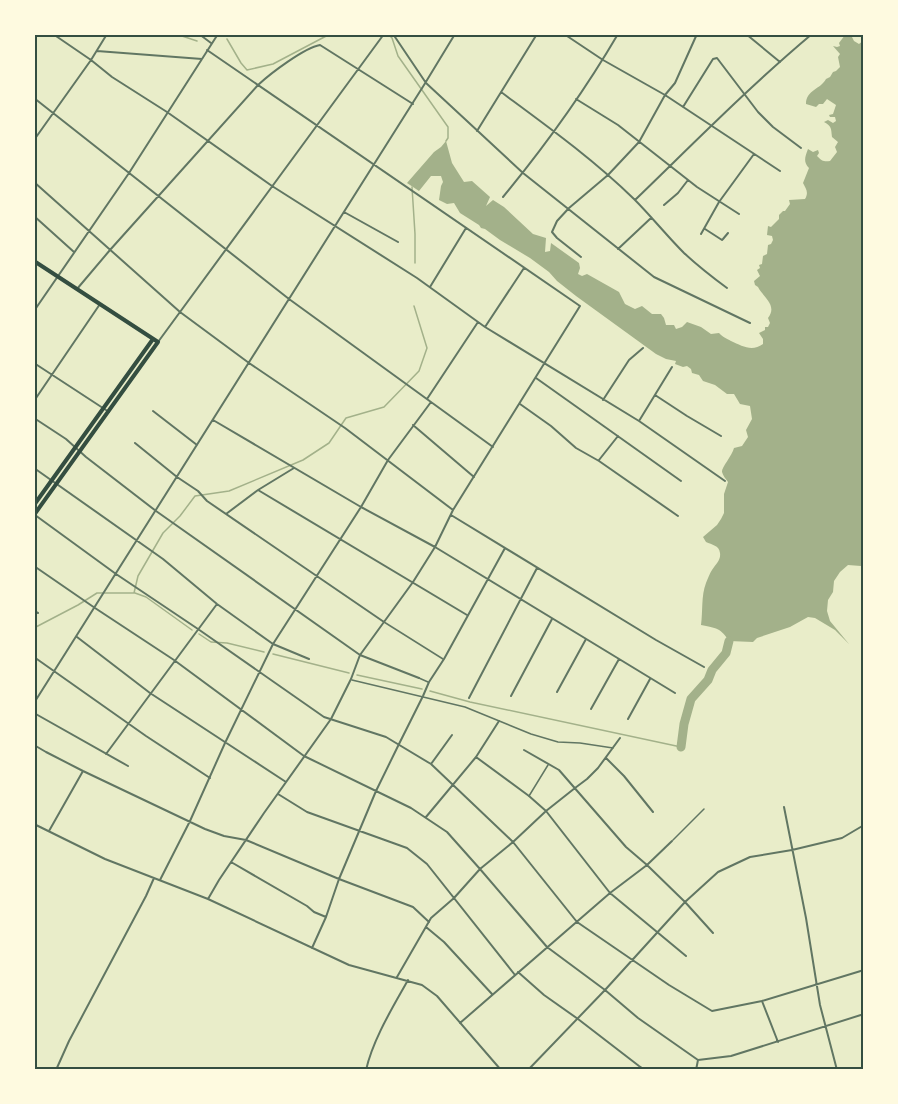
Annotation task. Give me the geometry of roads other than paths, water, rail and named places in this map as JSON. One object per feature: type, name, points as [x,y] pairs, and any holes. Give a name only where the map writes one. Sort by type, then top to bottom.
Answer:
[{"type":"main road","points":[[34,261],[156,340]]},
{"type":"main road","points":[[34,515],[75,448],[156,340]]},
{"type":"main road","points":[[34,505],[80,452],[156,340]]},
{"type":"street","points":[[53,34],[272,186],[417,278],[485,327],[639,421],[725,481]]},
{"type":"street","points":[[34,140],[91,60],[106,34]]},
{"type":"street","points":[[199,34],[212,44]]},
{"type":"street","points":[[34,310],[129,173],[218,34]]},
{"type":"street","points":[[393,34],[425,84],[523,173],[654,277],[750,323]]},
{"type":"street","points":[[34,703],[455,34]]},
{"type":"street","points":[[477,131],[537,34]]},
{"type":"street","points":[[564,34],[603,60],[665,95],[780,171]]},
{"type":"street","points":[[502,197],[555,132],[618,34]]},
{"type":"street","points":[[581,257],[552,232],[557,221],[568,208],[608,175],[639,142],[665,95],[675,83],[697,34]]},
{"type":"street","points":[[746,34],[780,62]]},
{"type":"street","points":[[635,200],[710,126],[812,34]]},
{"type":"street","points":[[156,340],[180,312],[384,35]]},
{"type":"street","points":[[77,289],[258,85],[268,75],[304,52],[320,45],[412,104]]},
{"type":"street","points":[[207,50],[580,306],[453,510],[435,547],[413,582],[360,655],[331,719],[246,840],[208,899]]},
{"type":"street","points":[[96,51],[202,59]]},
{"type":"street","points":[[682,107],[715,57],[773,128],[801,148]]},
{"type":"street","points":[[501,92],[608,175],[705,272],[727,288]]},
{"type":"street","points":[[34,99],[289,299],[493,447]]},
{"type":"street","points":[[576,99],[618,125],[688,180],[739,214]]},
{"type":"street","points":[[701,234],[719,202],[754,154]]},
{"type":"street","points":[[664,205],[688,180]]},
{"type":"street","points":[[34,182],[180,312],[249,363],[345,428],[453,510]]},
{"type":"street","points":[[344,212],[398,242]]},
{"type":"street","points":[[34,216],[74,252]]},
{"type":"street","points":[[618,249],[651,218]]},
{"type":"street","points":[[429,288],[466,228]]},
{"type":"street","points":[[704,228],[722,240],[728,233]]},
{"type":"street","points":[[485,327],[524,268]]},
{"type":"street","points":[[34,401],[100,304]]},
{"type":"street","points":[[160,880],[273,644],[318,576],[388,460],[413,425],[478,322]]},
{"type":"street","points":[[603,399],[629,360],[643,348]]},
{"type":"street","points":[[34,363],[109,411]]},
{"type":"street","points":[[639,421],[672,367]]},
{"type":"street","points":[[536,378],[681,481]]},
{"type":"street","points":[[655,395],[721,436]]},
{"type":"street","points":[[520,404],[551,426],[576,448],[599,461],[678,516]]},
{"type":"street","points":[[153,411],[197,445]]},
{"type":"street","points":[[34,418],[66,439],[156,511],[360,655],[429,682]]},
{"type":"street","points":[[213,420],[361,507],[435,547],[675,693]]},
{"type":"street","points":[[413,425],[474,477]]},
{"type":"street","points":[[599,461],[618,436]]},
{"type":"street","points":[[135,443],[177,477],[198,490],[207,501],[384,622],[444,659]]},
{"type":"street","points":[[226,514],[293,467]]},
{"type":"street","points":[[34,468],[149,549],[217,604],[273,644],[309,659]]},
{"type":"street","points":[[258,490],[467,615]]},
{"type":"street","points":[[34,515],[324,717],[386,737],[431,764],[513,842],[577,922],[669,985],[712,1011],[762,1001],[864,970]]},
{"type":"street","points":[[451,515],[704,668]]},
{"type":"street","points":[[312,948],[376,791],[429,682],[505,548]]},
{"type":"street","points":[[34,566],[174,660],[304,756],[411,808],[447,832],[547,947],[638,1018],[698,1059],[731,1056],[864,1014]]},
{"type":"street","points":[[469,698],[537,568]]},
{"type":"street","points":[[106,754],[217,604]]},
{"type":"street","points":[[511,696],[552,618]]},
{"type":"street","points":[[77,636],[150,693],[286,782]]},
{"type":"street","points":[[557,692],[586,639]]},
{"type":"street","points":[[34,657],[210,778]]},
{"type":"street","points":[[591,709],[619,659]]},
{"type":"street","points":[[628,719],[651,678]]},
{"type":"street","points":[[351,679],[465,706],[531,734],[558,742],[613,748]]},
{"type":"street","points":[[34,712],[128,766]]},
{"type":"street","points":[[426,818],[476,757],[499,721]]},
{"type":"street","points":[[431,764],[452,735]]},
{"type":"street","points":[[397,977],[429,922],[480,869],[587,779],[620,738]]},
{"type":"street","points":[[34,745],[83,771],[217,834],[246,840],[413,907],[429,922]]},
{"type":"street","points":[[524,750],[559,770],[626,847],[685,902],[713,933]]},
{"type":"street","points":[[476,757],[529,796],[546,812],[610,893],[686,956]]},
{"type":"street","points":[[606,758],[653,812]]},
{"type":"street","points":[[529,796],[549,764]]},
{"type":"street","points":[[49,831],[83,771]]},
{"type":"street","points":[[278,794],[307,812],[407,848],[427,864],[515,975]]},
{"type":"street","points":[[784,807],[806,918],[816,985],[837,1070]]},
{"type":"street","points":[[460,1023],[610,893],[646,865],[704,808]]},
{"type":"street","points":[[34,824],[105,859],[208,899],[349,965],[422,985],[437,996],[501,1070]]},
{"type":"street","points":[[528,1070],[685,902],[718,872],[750,857],[842,838],[864,825]]},
{"type":"street","points":[[231,862],[326,917]]},
{"type":"street","points":[[56,1070],[154,878]]},
{"type":"street","points":[[426,927],[444,942],[492,994]]},
{"type":"street","points":[[518,972],[544,995],[645,1070]]},
{"type":"street","points":[[366,1070],[379,1035],[408,980]]},
{"type":"street","points":[[762,1001],[778,1042]]},
{"type":"street","points":[[696,1070],[698,1059]]},
{"type":"waterway","points":[[176,34],[197,41]]},
{"type":"waterway","points":[[227,39],[247,70],[273,64],[330,34]]},
{"type":"waterway","points":[[388,34],[392,38],[398,56],[448,127],[446,141]]},
{"type":"waterway","points":[[412,187],[415,263]]},
{"type":"waterway","points":[[34,628],[97,593],[134,593],[138,576],[163,533],[195,496],[229,491],[303,460],[329,443],[346,418],[384,407],[419,371],[427,348],[414,306]]},
{"type":"waterway","points":[[135,593],[146,597],[192,630]]},
{"type":"waterway","points":[[199,634],[211,642],[227,643],[264,652]]},
{"type":"waterway","points":[[681,747],[691,699],[708,680],[712,670],[726,653],[729,641]]},
{"type":"waterway","points":[[273,654],[349,673]]},
{"type":"waterway","points":[[357,675],[422,689]]},
{"type":"waterway","points":[[430,691],[470,702],[681,747]]}]
